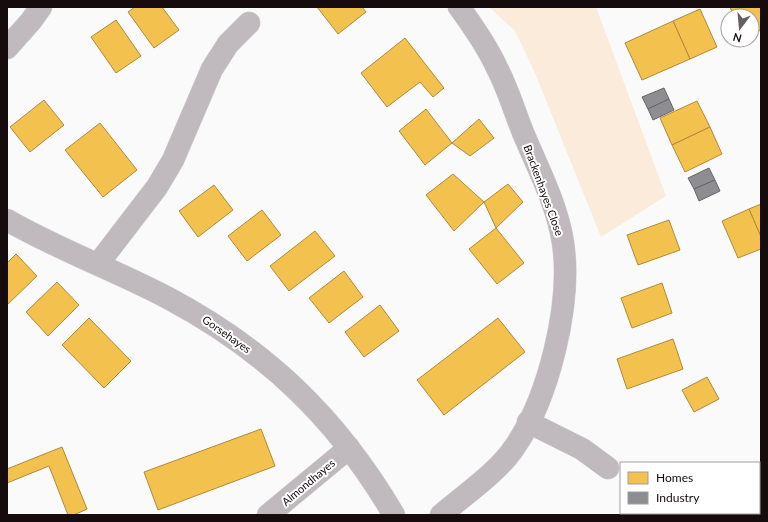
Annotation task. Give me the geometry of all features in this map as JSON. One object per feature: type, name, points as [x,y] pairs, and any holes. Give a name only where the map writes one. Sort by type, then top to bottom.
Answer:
[{"type":"street","points":[[7,48],[31,21],[41,7]]},
{"type":"street","name":"Brackenhayes Close","points":[[441,515],[503,461],[514,448],[528,422],[549,371],[565,286],[563,242],[542,177],[498,69],[472,25],[459,7]]},
{"type":"street","points":[[98,264],[157,187],[173,160],[216,62],[228,44],[249,23]]},
{"type":"street","name":"Gorsehayes","points":[[7,220],[43,239],[166,297],[223,330],[273,368],[309,401],[349,448],[394,515]]},
{"type":"street","points":[[528,422],[576,445],[608,468]]},
{"type":"street","name":"Almondhayes","points":[[268,515],[349,448]]},
{"type":"shaded area","points":[[489,7],[596,7],[666,196],[601,237],[535,73],[515,31]]},
{"type":"building: Homes","points":[[135,7],[162,7],[179,30],[154,48],[128,12]]},
{"type":"building: Homes","points":[[317,7],[362,7],[366,12],[338,34]]},
{"type":"building: Homes","points":[[761,7],[761,30],[760,8],[730,8]]},
{"type":"building: Homes","points":[[700,9],[717,47],[690,59],[673,21]]},
{"type":"building: Homes","points":[[116,20],[141,56],[116,73],[91,37]]},
{"type":"building: Homes","points":[[673,21],[690,59],[642,80],[625,43]]},
{"type":"building: Homes","points":[[405,38],[444,88],[433,97],[420,82],[387,107],[361,73]]},
{"type":"building: Homes","points":[[44,100],[64,125],[30,152],[10,127]]},
{"type":"building: Homes","points":[[697,101],[710,127],[672,145],[660,118]]},
{"type":"building: Homes","points":[[426,109],[452,143],[425,165],[399,131]]},
{"type":"building: Homes","points":[[479,119],[494,138],[470,156],[452,143]]},
{"type":"building: Homes","points":[[100,123],[137,170],[103,197],[65,150]]},
{"type":"building: Homes","points":[[710,127],[722,154],[685,172],[672,145]]},
{"type":"building: Homes","points":[[453,174],[484,202],[454,231],[426,195]]},
{"type":"building: Homes","points":[[508,184],[523,202],[496,228],[484,202]]},
{"type":"building: Homes","points":[[214,185],[233,210],[198,237],[179,211]]},
{"type":"building: Homes","points":[[761,204],[761,237],[749,209]]},
{"type":"building: Homes","points":[[749,209],[761,237],[761,249],[738,258],[722,221]]},
{"type":"building: Homes","points":[[262,210],[281,235],[247,261],[228,236]]},
{"type":"building: Homes","points":[[669,220],[680,250],[638,265],[627,235]]},
{"type":"building: Homes","points":[[496,228],[524,263],[497,284],[469,249]]},
{"type":"building: Homes","points":[[315,231],[335,256],[289,291],[270,266]]},
{"type":"building: Homes","points":[[16,254],[37,276],[7,305],[7,263]]},
{"type":"building: Homes","points":[[344,271],[363,297],[329,323],[309,298]]},
{"type":"building: Homes","points":[[57,282],[79,305],[48,336],[26,312]]},
{"type":"building: Homes","points":[[662,283],[672,313],[632,328],[621,298]]},
{"type":"building: Homes","points":[[380,305],[399,331],[364,357],[345,332]]},
{"type":"building: Homes","points":[[89,318],[131,361],[104,388],[62,345]]},
{"type":"building: Homes","points":[[498,318],[525,352],[444,415],[417,380]]},
{"type":"building: Homes","points":[[673,339],[683,369],[627,389],[617,359]]},
{"type":"building: Homes","points":[[707,377],[719,399],[694,412],[682,390]]},
{"type":"building: Homes","points":[[261,429],[275,466],[158,510],[144,472]]},
{"type":"building: Homes","points":[[62,447],[87,509],[74,515],[68,515],[49,466],[7,483],[7,469]]},
{"type":"building: Industry","points":[[664,88],[669,99],[648,109],[642,97]]},
{"type":"building: Industry","points":[[669,99],[674,110],[653,120],[648,109]]},
{"type":"building: Industry","points":[[709,168],[715,180],[694,189],[688,178]]},
{"type":"building: Industry","points":[[715,180],[720,191],[699,201],[694,189]]}]
